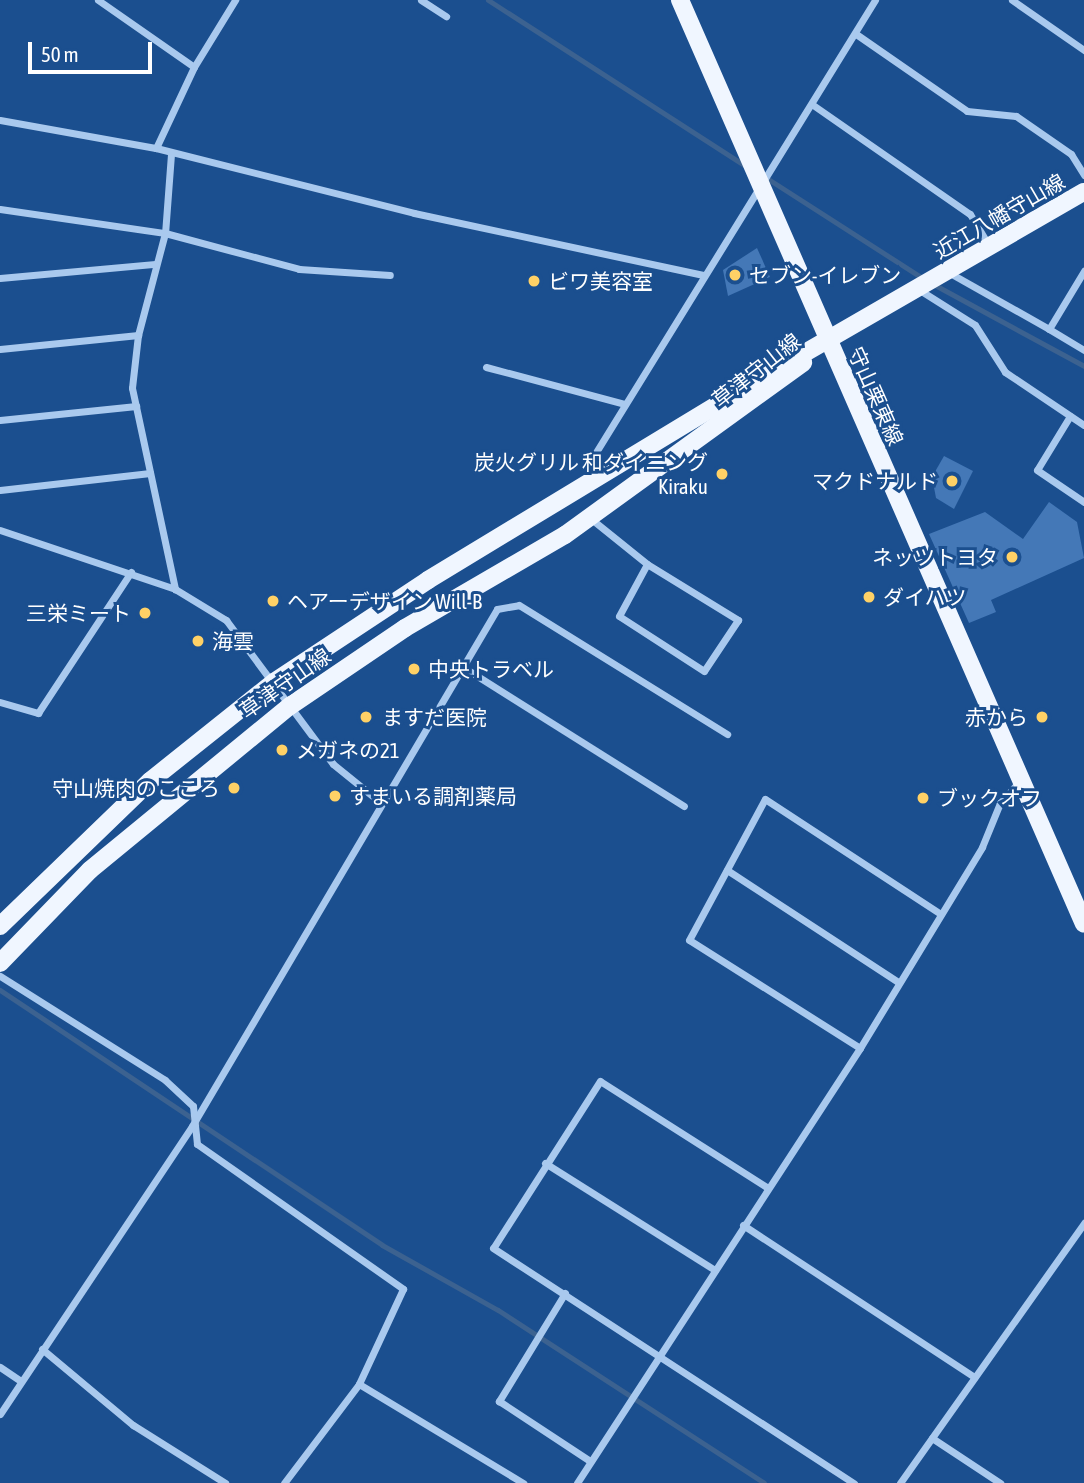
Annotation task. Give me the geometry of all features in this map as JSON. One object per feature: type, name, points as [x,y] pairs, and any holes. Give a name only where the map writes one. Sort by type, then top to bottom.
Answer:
[{"type":"main road","name":"守山栗東線","points":[[680,0],[1019,782],[1084,924]]},
{"type":"main road","name":"近江八幡守山線","points":[[827,342],[1084,192]]},
{"type":"main road","name":"草津守山線","points":[[0,963],[90,870],[290,706],[405,628],[590,517],[777,386],[827,342]]},
{"type":"main road","name":"草津守山線","points":[[0,926],[150,781],[274,682],[428,580],[827,342]]},
{"type":"street","points":[[98,0],[194,66]]},
{"type":"street","points":[[156,148],[194,66],[235,0]]},
{"type":"street","points":[[421,0],[446,16]]},
{"type":"street","points":[[593,457],[704,275],[813,105],[875,0]]},
{"type":"street","points":[[1012,0],[1084,50]]},
{"type":"street","points":[[856,34],[967,111],[1016,116],[1071,154],[1084,175]]},
{"type":"street","points":[[813,105],[970,214],[990,248]]},
{"type":"street","points":[[0,120],[156,148],[171,154],[704,275]]},
{"type":"street","points":[[171,154],[165,233],[138,335],[132,372],[136,406],[176,589]]},
{"type":"street","points":[[0,209],[165,233],[299,269],[390,275]]},
{"type":"street","points":[[0,278],[155,264]]},
{"type":"street","points":[[1049,329],[1084,271]]},
{"type":"street","points":[[947,272],[1084,350]]},
{"type":"street","points":[[918,289],[975,325],[1005,372],[1084,425]]},
{"type":"street","points":[[0,349],[138,335]]},
{"type":"street","points":[[486,367],[625,404]]},
{"type":"street","points":[[0,420],[136,406]]},
{"type":"street","points":[[1070,416],[1037,470],[1084,502]]},
{"type":"street","points":[[0,490],[150,473]]},
{"type":"street","points":[[590,517],[648,564],[738,620],[704,671],[619,616],[648,564]]},
{"type":"street","points":[[0,530],[176,589],[226,620],[333,764],[380,802]]},
{"type":"street","points":[[0,702],[38,713],[131,572]]},
{"type":"street","points":[[0,1414],[192,1126],[380,802],[497,609],[519,605],[727,734]]},
{"type":"street","points":[[463,667],[684,806]]},
{"type":"street","points":[[577,1483],[860,1048],[938,912],[982,847],[1000,803],[1019,782]]},
{"type":"street","points":[[860,1048],[689,940],[765,799],[938,912]]},
{"type":"street","points":[[727,870],[898,982]]},
{"type":"street","points":[[0,976],[165,1080],[193,1106],[192,1126],[197,1144],[403,1289],[359,1384],[284,1483]]},
{"type":"street","points":[[768,1188],[600,1081],[493,1248],[661,1354],[854,1483]]},
{"type":"street","points":[[545,1163],[715,1270]]},
{"type":"street","points":[[900,1483],[1084,1223]]},
{"type":"street","points":[[743,1225],[974,1377]]},
{"type":"street","points":[[565,1293],[499,1401],[590,1461]]},
{"type":"street","points":[[42,1349],[133,1425],[225,1483]]},
{"type":"street","points":[[0,1367],[22,1381]]},
{"type":"street","points":[[359,1384],[523,1483]]},
{"type":"street","points":[[932,1438],[1000,1483]]},
{"type":"building","points":[[757,248],[770,277],[728,296],[723,270]]},
{"type":"building","points":[[944,456],[973,471],[954,509],[936,498],[932,477]]},
{"type":"building","points":[[1049,502],[1077,522],[1084,558],[991,600],[996,612],[969,623],[929,534],[985,512],[1023,539]]},
{"type":"waterway","points":[[488,0],[747,167]]},
{"type":"waterway","points":[[765,177],[924,279]]},
{"type":"waterway","points":[[933,284],[1084,366]]},
{"type":"waterway","points":[[0,990],[382,1245],[498,1310],[764,1483]]},
{"type":"place","name":"セブン-イレブン","points":[[735,275]]},
{"type":"place","name":"ビワ美容室","points":[[534,281]]},
{"type":"place","name":"炭火グリル 和ダイニング Kiraku","points":[[722,474]]},
{"type":"place","name":"マクドナルド","points":[[952,481]]},
{"type":"place","name":"ネッツトヨタ","points":[[1012,557]]},
{"type":"place","name":"ダイハツ","points":[[869,597]]},
{"type":"place","name":"ヘアーデザイン Will-B","points":[[273,601]]},
{"type":"place","name":"三栄ミート","points":[[145,613]]},
{"type":"place","name":"海雲","points":[[198,641]]},
{"type":"place","name":"中央トラベル","points":[[414,669]]},
{"type":"place","name":"ますだ医院","points":[[366,717]]},
{"type":"place","name":"赤から","points":[[1042,717]]},
{"type":"place","name":"メガネの21","points":[[282,750]]},
{"type":"place","name":"守山焼肉のこころ","points":[[234,788]]},
{"type":"place","name":"すまいる調剤薬局","points":[[335,796]]},
{"type":"place","name":"ブックオフ","points":[[923,798]]}]
